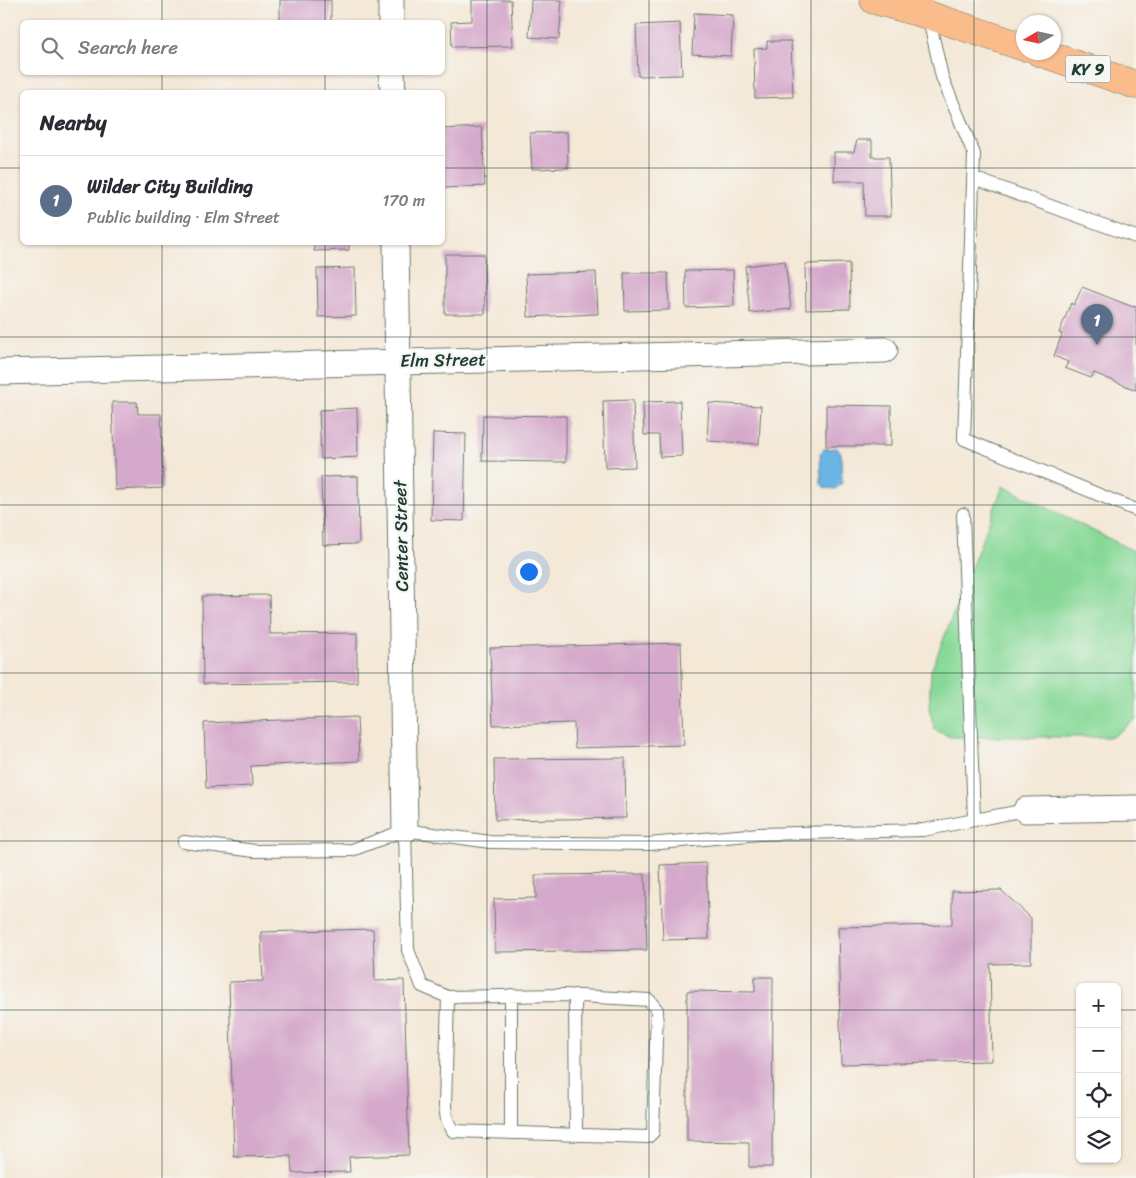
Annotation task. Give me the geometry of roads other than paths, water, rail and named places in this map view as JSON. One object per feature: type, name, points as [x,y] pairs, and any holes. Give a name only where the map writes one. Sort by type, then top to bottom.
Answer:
[{"type":"main road","points":[[874,0],[928,15],[1016,44]]},
{"type":"main road","name":"KY 9","points":[[1061,59],[1136,85]]},
{"type":"street","points":[[391,0],[391,20]]},
{"type":"street","points":[[392,75],[393,90]]},
{"type":"street","name":"Center Street","points":[[396,245],[405,830]]},
{"type":"street","name":"Elm Street","points":[[0,372],[885,350]]},
{"type":"street","points":[[1026,810],[1136,808]]},
{"type":"lane","points":[[928,15],[942,78],[974,154],[964,439],[1136,510]]},
{"type":"lane","points":[[973,178],[1136,237]]},
{"type":"lane","points":[[963,514],[974,819]]},
{"type":"lane","points":[[184,842],[255,851],[352,850],[405,830],[490,842],[649,844],[759,834],[923,830],[1026,810]]},
{"type":"lane","points":[[405,830],[408,950],[422,986],[448,996],[575,995],[649,1000],[657,1010],[653,1132],[648,1138],[453,1131],[445,1106],[448,996]]},
{"type":"lane","points":[[511,995],[512,1133]]},
{"type":"lane","points":[[575,995],[576,1135]]},
{"type":"water","points":[[837,448],[841,452],[842,483],[836,489],[825,488],[821,484],[820,453],[824,449]]},
{"type":"place","name":"Wilder City Building","points":[[1097,345]]}]
